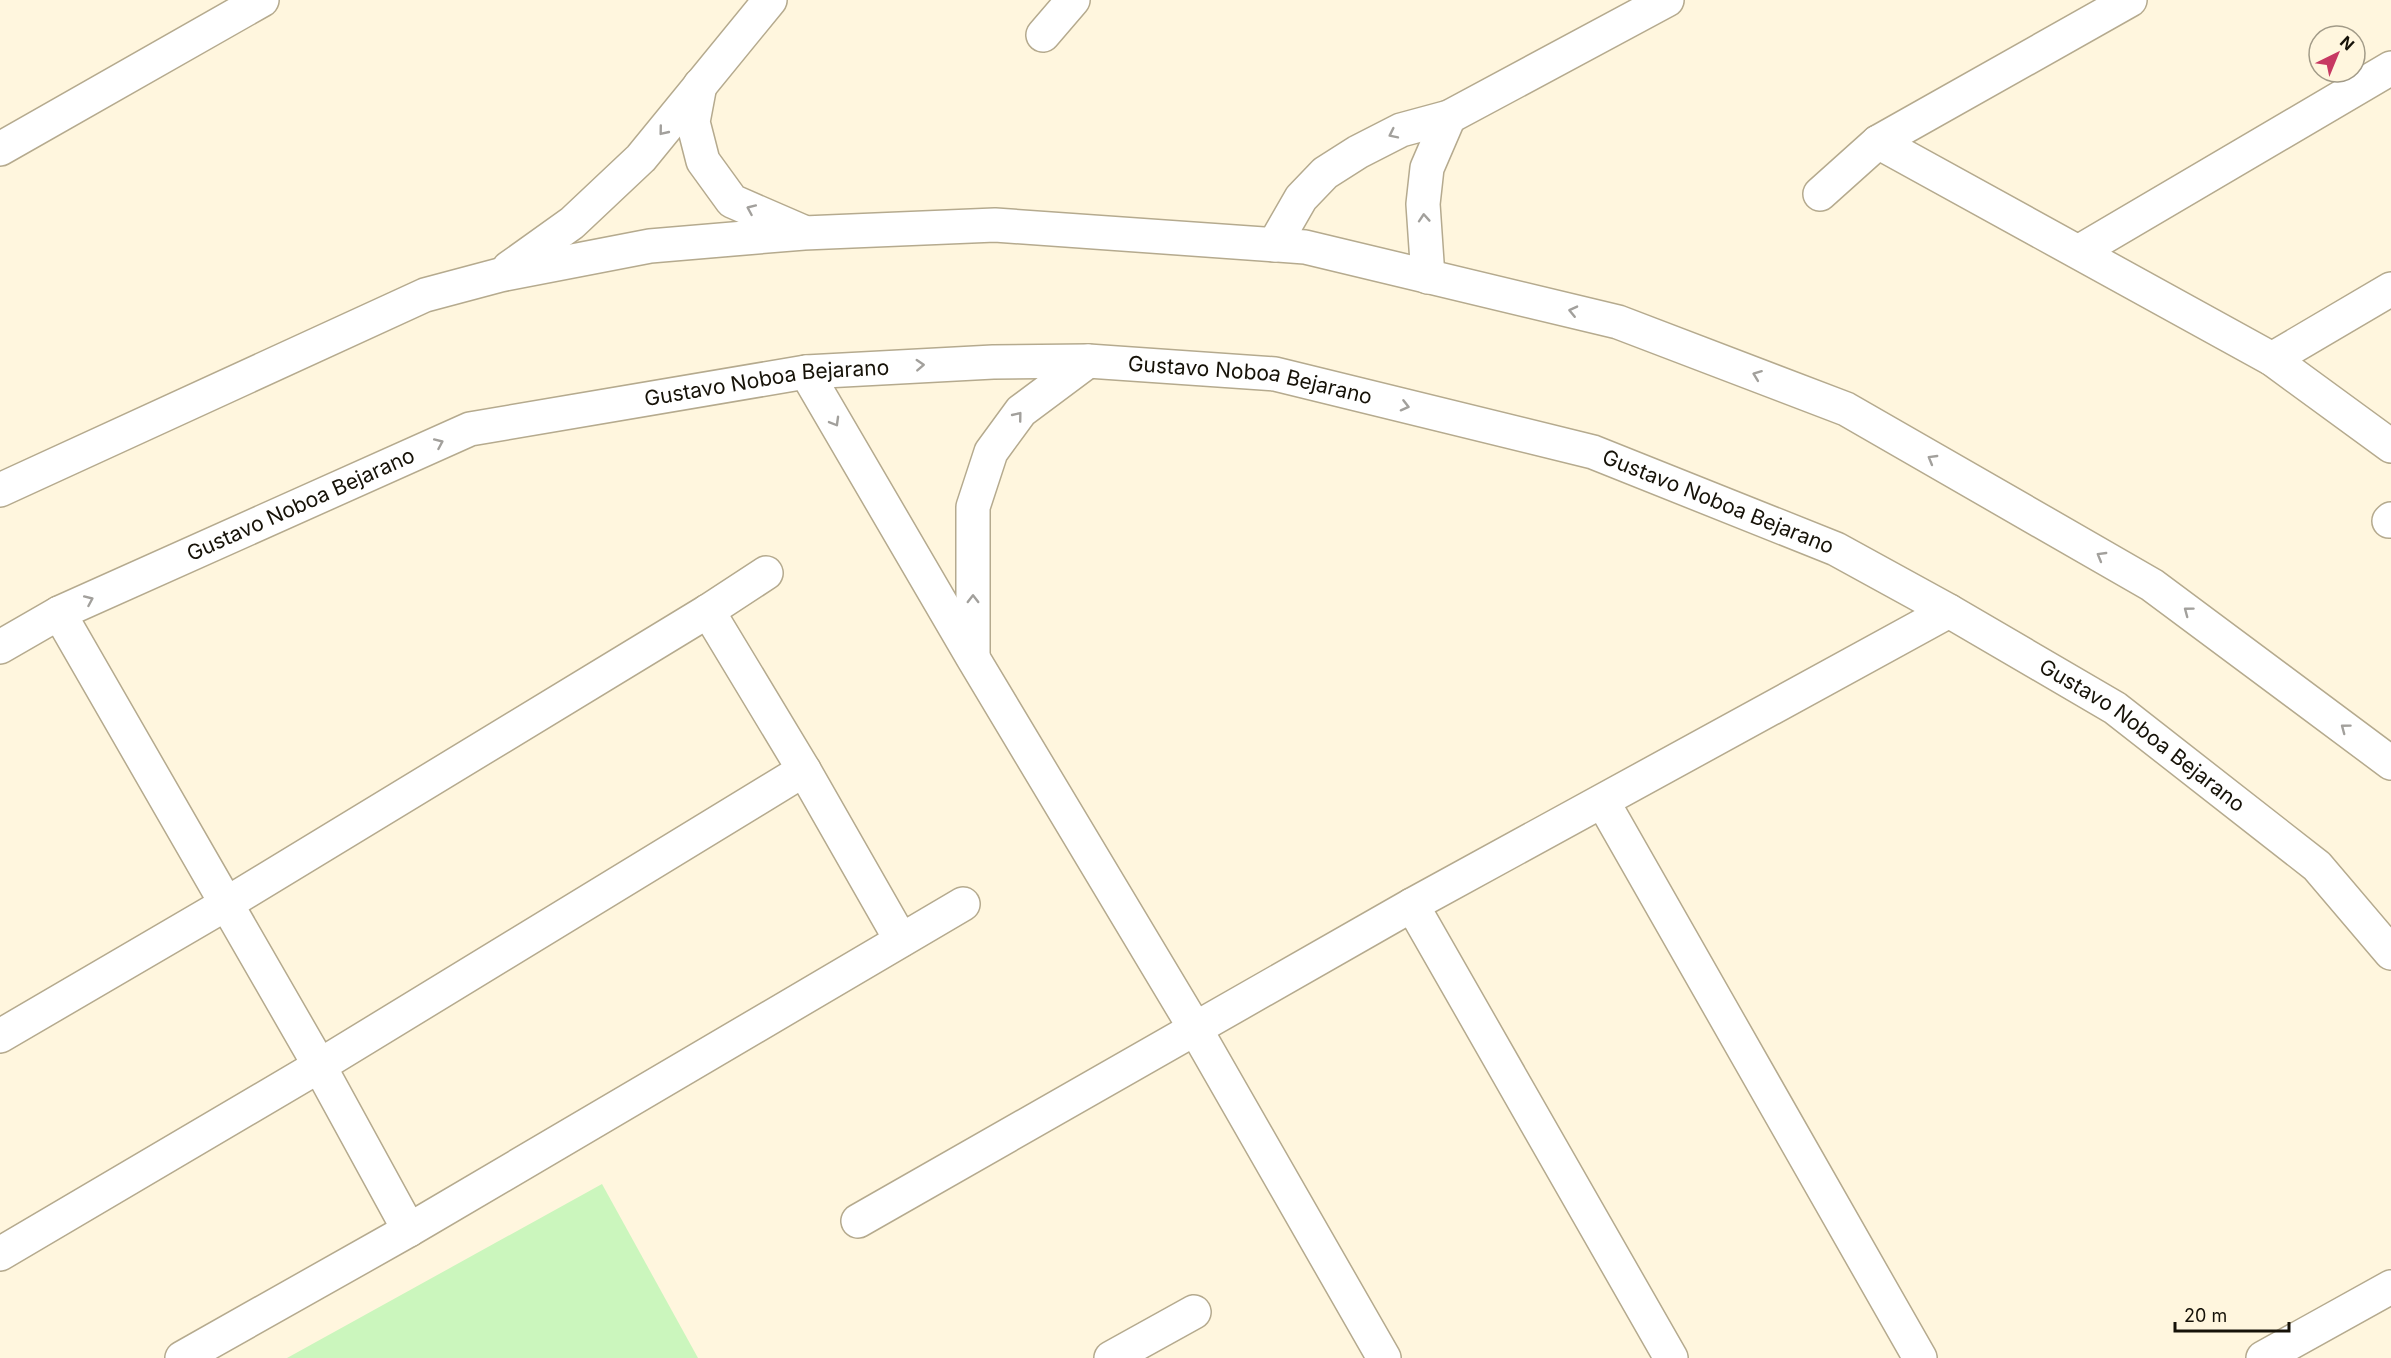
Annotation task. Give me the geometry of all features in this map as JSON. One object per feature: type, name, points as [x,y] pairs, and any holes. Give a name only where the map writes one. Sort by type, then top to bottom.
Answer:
[{"type":"street","points":[[0,149],[262,0]]},
{"type":"street","points":[[500,275],[572,223],[641,158],[770,0]]},
{"type":"street","points":[[1044,35],[1073,0]]},
{"type":"street","points":[[1274,245],[1301,198],[1325,173],[1358,152],[1401,130],[1449,117],[1667,0]]},
{"type":"street","points":[[1821,194],[1878,142],[2130,0]]},
{"type":"street","points":[[2080,251],[2391,68]]},
{"type":"street","points":[[700,85],[693,122],[704,162],[732,201],[804,233]]},
{"type":"street","points":[[1428,277],[1423,204],[1428,168],[1449,117]]},
{"type":"street","points":[[1878,142],[2272,358],[2391,446]]},
{"type":"street","points":[[0,490],[424,295],[500,275],[650,246],[804,233],[995,225],[1305,247],[1618,322],[1846,410],[2152,585],[2390,760]]},
{"type":"street","points":[[2272,358],[2391,289]]},
{"type":"street","points":[[973,658],[973,507],[991,452],[1021,411],[1088,361]]},
{"type":"street","name":"Gustavo Noboa Bejarano","points":[[0,647],[59,613],[470,429],[806,372],[993,362],[1088,361],[1275,374],[1593,452],[1836,549],[1949,611],[2115,708],[2317,867],[2391,952]]},
{"type":"street","points":[[806,372],[973,658],[1196,1030],[1384,1358]]},
{"type":"street","points":[[0,1036],[226,904],[708,611],[766,573]]},
{"type":"street","points":[[708,611],[804,770],[901,940]]},
{"type":"street","points":[[858,1221],[1412,905],[1949,611]]},
{"type":"street","points":[[59,613],[319,1066],[409,1230]]},
{"type":"street","points":[[0,1254],[319,1066],[804,770]]},
{"type":"street","points":[[1603,801],[1920,1358]]},
{"type":"street","points":[[182,1358],[409,1230],[963,904]]},
{"type":"street","points":[[1412,905],[1671,1358]]},
{"type":"street","points":[[2263,1358],[2391,1287]]},
{"type":"street","points":[[1125,1355],[1194,1312]]},
{"type":"green space","points":[[602,1184],[698,1358],[287,1358]]}]
